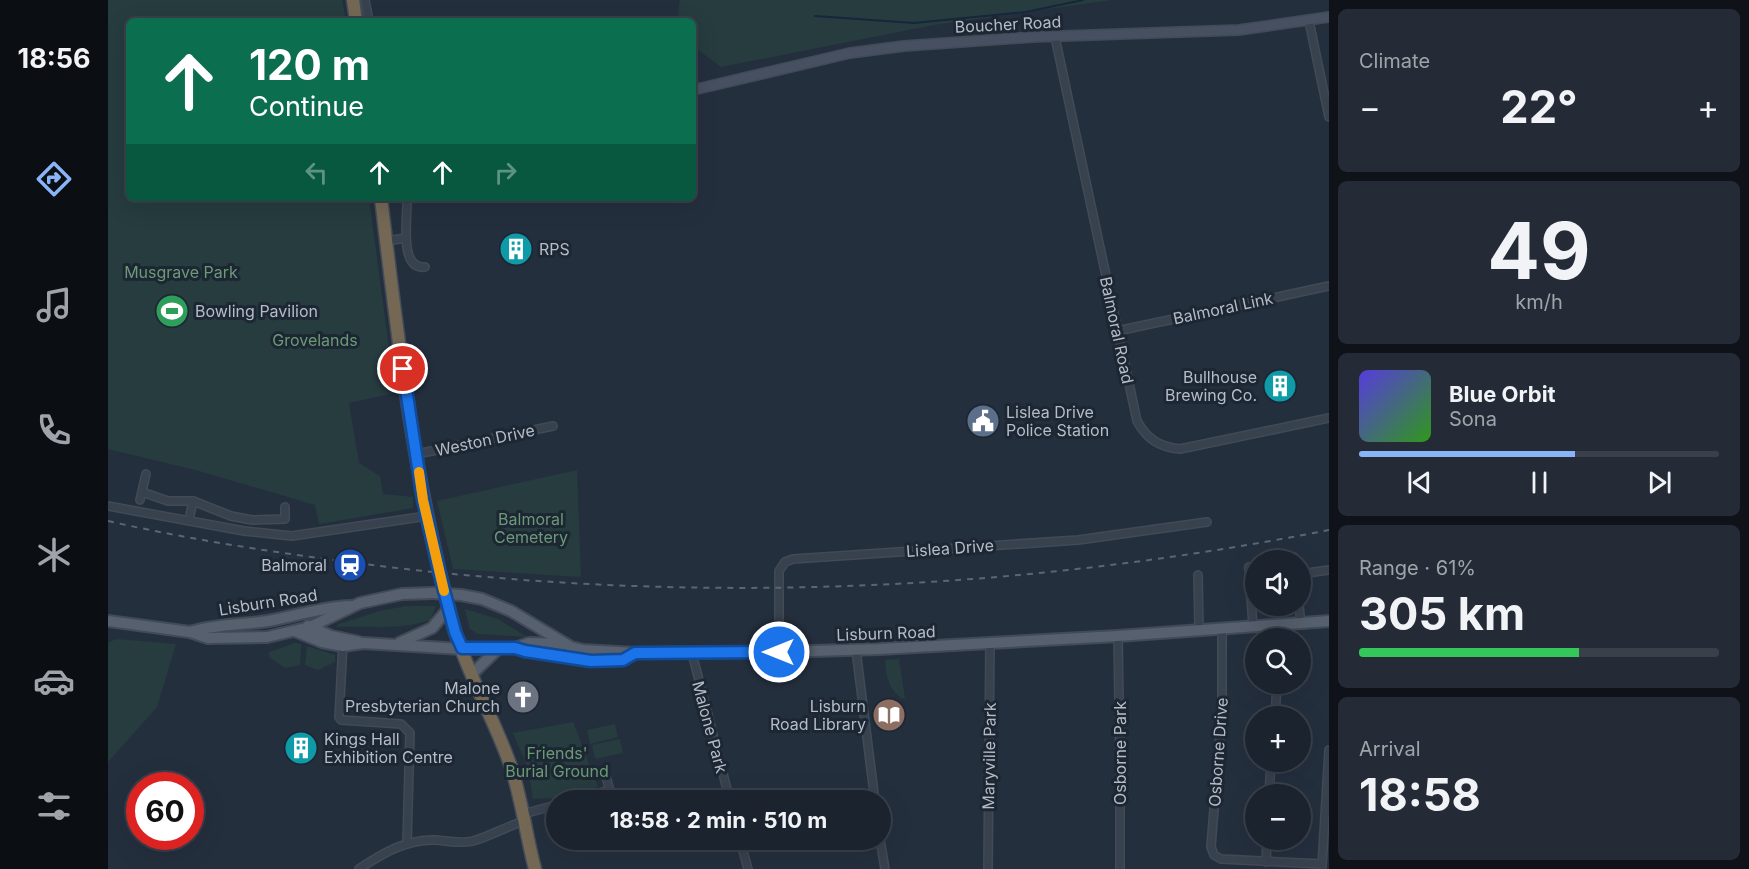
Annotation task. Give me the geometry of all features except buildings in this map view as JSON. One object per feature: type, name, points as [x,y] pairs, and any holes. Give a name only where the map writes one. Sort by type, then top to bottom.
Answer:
[{"type":"highway","points":[[353,0],[356,18]]},
{"type":"highway","points":[[382,201],[403,369],[427,516],[449,608],[462,648],[510,765],[519,793],[535,869]]},
{"type":"main road","name":"Lisburn Road","points":[[190,632],[208,627],[269,621],[402,594],[433,592],[482,599],[511,611],[563,644],[583,651],[635,653],[779,652],[990,644],[1329,621]]},
{"type":"main road","name":"Lisburn Road","points":[[108,621],[190,632],[208,638],[267,637],[310,627],[336,616],[350,606]]},
{"type":"main road","points":[[396,645],[432,628],[449,608]]},
{"type":"main road","points":[[269,621],[275,626],[301,622],[343,642]]},
{"type":"main road","points":[[295,631],[322,642],[515,648],[591,661],[623,660],[635,653]]},
{"type":"main road","points":[[515,648],[529,643],[563,644]]},
{"type":"main road","points":[[472,674],[498,648]]},
{"type":"street","points":[[365,0],[368,18]]},
{"type":"street","name":"Boucher Road","points":[[696,89],[850,53],[951,42],[1239,30],[1329,17]]},
{"type":"street","points":[[1309,21],[1329,117]]},
{"type":"street","name":"Balmoral Road","points":[[1055,37],[1117,331],[1137,421],[1142,431],[1158,444],[1168,448],[1191,447],[1329,418]]},
{"type":"street","points":[[406,201],[406,238],[409,259],[413,265],[419,268],[425,267]]},
{"type":"street","points":[[386,241],[406,238]]},
{"type":"street","name":"Balmoral Link","points":[[1117,331],[1329,286]]},
{"type":"street","name":"Weston Drive","points":[[417,454],[554,426]]},
{"type":"street","points":[[146,474],[141,496],[168,501],[193,501],[231,516],[260,520],[285,519],[285,507]]},
{"type":"street","points":[[189,520],[193,501]]},
{"type":"street","points":[[108,506],[267,535],[292,536],[427,516]]},
{"type":"street","name":"Lislea Drive","points":[[779,652],[779,571],[785,562],[793,559],[1078,540],[1207,522]]},
{"type":"street","points":[[1311,572],[1329,570]]},
{"type":"street","points":[[1198,575],[1199,630]]},
{"type":"street","points":[[1252,616],[1253,627]]},
{"type":"street","points":[[1300,616],[1301,623]]},
{"type":"street","points":[[1282,624],[1282,628]]},
{"type":"street","name":"Osborne Drive","points":[[1222,629],[1222,709],[1211,847],[1214,855],[1221,859],[1232,860]]},
{"type":"street","name":"Osborne Park","points":[[1118,636],[1120,869]]},
{"type":"street","points":[[343,642],[339,717],[341,720],[401,724],[410,733],[407,844]]},
{"type":"street","name":"Maryville Park","points":[[988,869],[990,644]]},
{"type":"street","points":[[856,650],[874,790]]},
{"type":"street","name":"Malone Park","points":[[692,653],[727,790]]},
{"type":"street","points":[[1232,869],[1232,860],[1322,867],[1329,750]]},
{"type":"street","points":[[606,777],[610,790]]},
{"type":"street","points":[[359,869],[381,854],[407,844],[435,840],[473,841],[546,809]]},
{"type":"street","points":[[743,850],[748,869]]},
{"type":"street","points":[[882,850],[885,869]]},
{"type":"street","points":[[1266,862],[1267,850]]},
{"type":"green space","points":[[108,0],[342,0],[345,18],[126,18],[126,201],[369,201],[395,393],[349,403],[359,463],[380,476],[383,494],[413,497],[413,508],[319,524],[315,505],[199,471],[108,449]]},
{"type":"green space","points":[[680,0],[1112,0],[934,25],[721,67],[696,48],[696,18],[679,18]]},
{"type":"green space","name":"Balmoral Cemetery","points":[[577,470],[581,577],[453,569],[437,501]]},
{"type":"green space","points":[[407,606],[436,606],[430,620],[418,623],[395,627],[336,627],[379,611]]},
{"type":"green space","points":[[465,609],[498,619],[527,637],[478,634],[470,629]]},
{"type":"green space","points":[[116,639],[176,644],[157,707],[108,762],[108,643]]},
{"type":"green space","points":[[295,643],[301,644],[300,665],[285,668],[269,657],[269,652]]},
{"type":"green space","points":[[307,646],[335,655],[335,662],[318,670],[305,665]]},
{"type":"green space","points":[[899,659],[905,698],[902,699],[891,686],[885,666],[885,660]]},
{"type":"green space","name":"Friends' Burial Ground","points":[[573,722],[598,787],[586,790],[546,790],[546,798],[533,799],[528,768],[513,733]]},
{"type":"green space","points":[[615,724],[618,737],[590,744],[587,730]]},
{"type":"green space","points":[[620,739],[623,753],[595,759],[592,745]]},
{"type":"waterway","points":[[815,16],[914,23],[1026,12],[1083,0]]},
{"type":"railway","points":[[108,521],[235,546],[364,564],[485,577],[606,585],[727,588],[848,586],[968,579],[1089,568],[1209,551],[1329,530]]},
{"type":"slow traffic","points":[[419,472],[423,500],[444,591]]},
{"type":"place","name":"RPS","points":[[516,249]]},
{"type":"place","name":"Bowling Pavilion","points":[[172,311]]},
{"type":"place","name":"Bullhouse Brewing Co.","points":[[1280,386]]},
{"type":"place","name":"Lislea Drive Police Station","points":[[983,421]]},
{"type":"place","name":"Balmoral","points":[[350,565]]},
{"type":"place","name":"Malone Presbyterian Church","points":[[523,697]]},
{"type":"place","name":"Lisburn Road Library","points":[[889,715]]},
{"type":"place","name":"Kings Hall Exhibition Centre","points":[[301,748]]},
{"type":"route","points":[[403,369],[423,500],[441,579],[455,632],[462,648],[515,648],[591,661],[623,660],[635,653],[779,652]]},
{"type":"park label","name":"Musgrave Park","points":[[181,272]]},
{"type":"park label","name":"Grovelands","points":[[315,340]]}]
